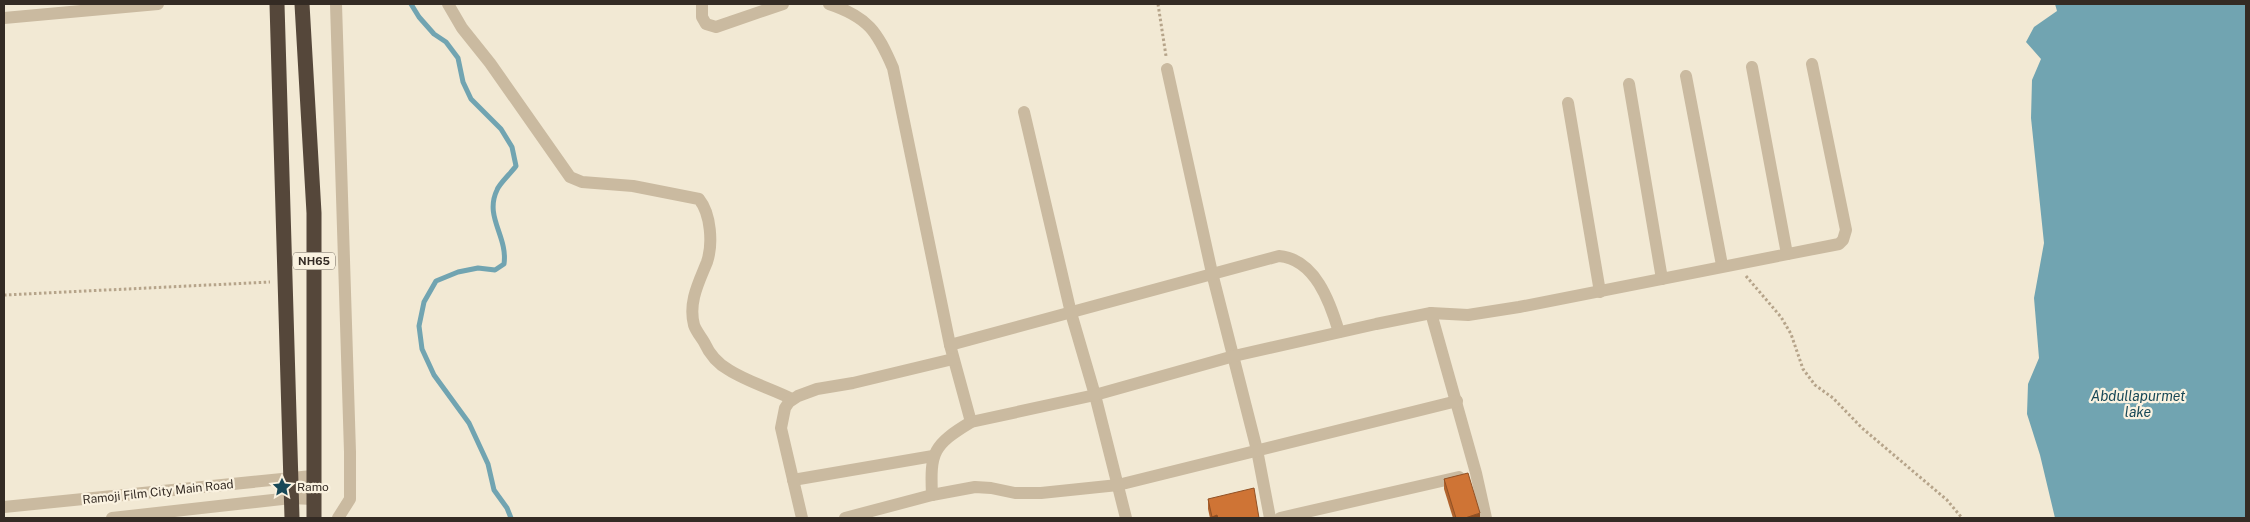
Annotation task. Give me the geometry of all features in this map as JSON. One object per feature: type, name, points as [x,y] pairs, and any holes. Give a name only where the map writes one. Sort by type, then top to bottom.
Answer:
[{"type":"highway","name":"NH65","points":[[277,4],[292,518]]},
{"type":"highway","name":"NH65","points":[[302,4],[314,213],[312,476],[314,518]]},
{"type":"street","points":[[4,18],[158,4]]},
{"type":"street","points":[[336,4],[350,452],[350,499],[338,518]]},
{"type":"street","points":[[448,4],[462,28],[490,62],[570,177],[582,182],[634,186],[699,199],[705,207],[708,218],[709,249],[707,260],[694,295],[694,325],[715,358],[729,370],[792,399]]},
{"type":"street","points":[[702,4],[702,17],[706,24],[716,28],[783,4]]},
{"type":"street","points":[[829,4],[869,24],[883,45],[892,68],[953,359],[970,422]]},
{"type":"street","points":[[932,495],[931,476],[934,456],[941,442],[970,422],[1095,395],[1234,356],[1431,313],[1468,315],[1600,292],[1722,265],[1839,244],[1846,235],[1812,64]]},
{"type":"street","points":[[1752,67],[1787,254]]},
{"type":"street","points":[[1168,69],[1212,273],[1257,450],[1270,518]]},
{"type":"street","points":[[1686,76],[1722,265]]},
{"type":"street","points":[[1629,84],[1662,279]]},
{"type":"street","points":[[1568,103],[1600,292]]},
{"type":"street","points":[[1024,112],[1071,313],[1095,395],[1126,518]]},
{"type":"street","points":[[950,345],[1279,256],[1297,261],[1309,271],[1323,290],[1339,332]]},
{"type":"street","points":[[1431,313],[1457,401],[1486,518]]},
{"type":"street","points":[[802,518],[781,428],[785,408],[792,399],[818,389],[862,381],[953,359]]},
{"type":"street","points":[[845,518],[932,495],[975,487],[1015,493],[1041,494],[1118,485],[1457,401]]},
{"type":"street","points":[[793,480],[934,456]]},
{"type":"street","points":[[1280,518],[1476,473]]},
{"type":"street","name":"Ramoji Film City Main Road","points":[[4,507],[312,476]]},
{"type":"street","name":"Ramoji Film City Main Road","points":[[112,518],[291,498],[313,499]]},
{"type":"path","points":[[1158,4],[1168,69]]},
{"type":"path","points":[[1735,263],[1781,317],[1791,334],[1803,369],[1815,385],[1833,398],[1862,428],[1947,500],[1962,518]]},
{"type":"path","points":[[4,295],[286,282]]},
{"type":"water","name":"Abdullapurmet lake","points":[[2055,4],[2246,4],[2246,518],[2055,518],[2040,455],[2027,414],[2028,384],[2039,358],[2034,298],[2044,243],[2031,118],[2032,80],[2041,59],[2026,42],[2034,27],[2057,11]]},
{"type":"building","points":[[1468,473],[1480,513],[1465,518],[1456,518],[1444,479]]},
{"type":"building","points":[[1254,488],[1259,518],[1218,518],[1217,515],[1212,517],[1208,499]]},
{"type":"waterway","points":[[411,4],[419,17],[434,34],[446,42],[458,58],[463,82],[471,99],[501,129],[512,147],[516,166],[498,188],[494,200],[493,209],[503,244],[504,264],[495,270],[478,268],[458,272],[436,281],[424,302],[419,326],[422,349],[434,375],[469,423],[488,464],[494,490],[507,508],[511,518]]},
{"type":"place","name":"Ramo","points":[[282,487]]}]
